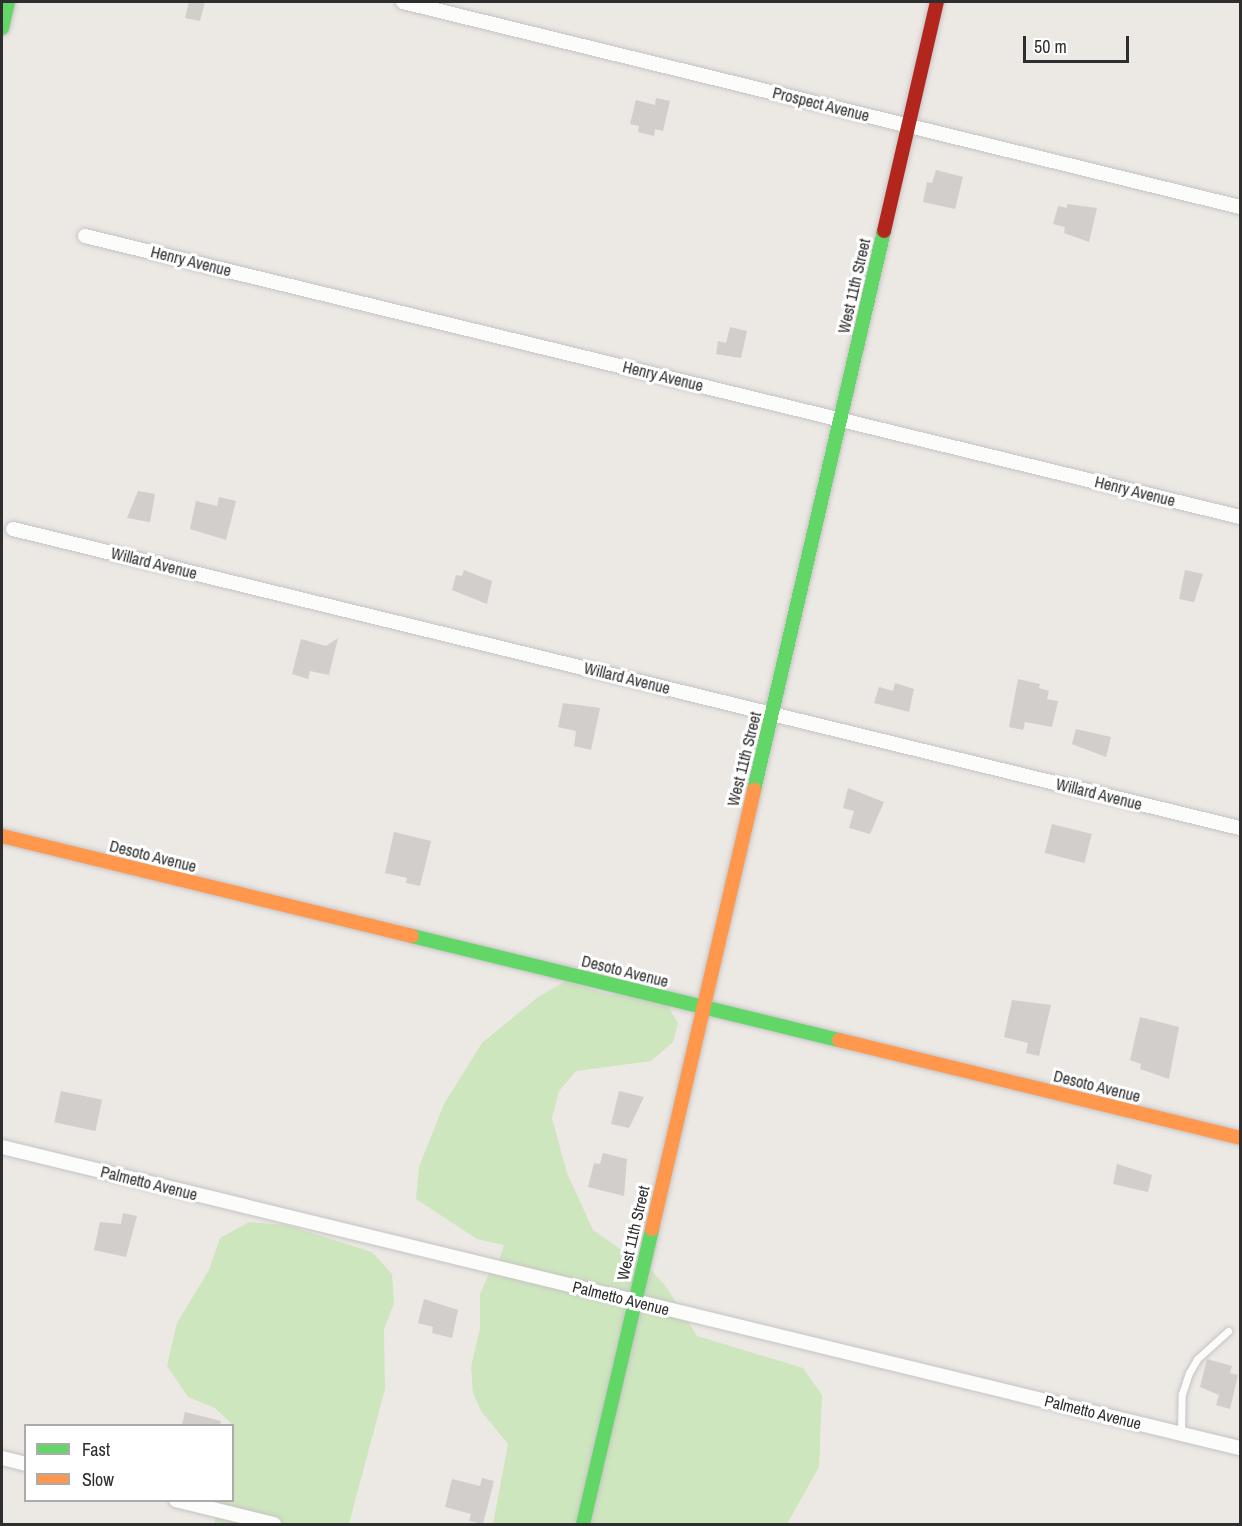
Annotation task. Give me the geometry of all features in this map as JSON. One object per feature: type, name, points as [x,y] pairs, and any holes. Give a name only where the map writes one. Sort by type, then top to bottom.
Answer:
[{"type":"street","points":[[2,27],[8,2]]},
{"type":"street","name":"Prospect Avenue","points":[[403,2],[1240,207]]},
{"type":"street","name":"West 11th Street","points":[[583,1524],[937,2]]},
{"type":"street","name":"Henry Avenue","points":[[85,236],[1240,517]]},
{"type":"street","name":"Willard Avenue","points":[[13,529],[1240,828]]},
{"type":"street","name":"Desoto Avenue","points":[[2,836],[1240,1138]]},
{"type":"street","name":"Palmetto Avenue","points":[[2,1147],[1240,1448]]},
{"type":"street","points":[[2,1458],[24,1464]]},
{"type":"street","points":[[184,1502],[274,1524]]},
{"type":"lane","points":[[1180,1433],[1182,1394],[1189,1373],[1197,1359],[1228,1331]]},
{"type":"green space","points":[[566,981],[609,995],[625,993],[666,1003],[678,1023],[673,1042],[651,1061],[576,1071],[559,1091],[552,1118],[567,1173],[593,1230],[652,1271],[667,1288],[697,1336],[803,1368],[822,1395],[819,1467],[787,1524],[493,1524],[508,1444],[481,1411],[473,1393],[471,1367],[480,1329],[480,1294],[491,1269],[496,1269],[504,1245],[477,1239],[416,1199],[419,1167],[444,1104],[482,1043],[538,997]]},
{"type":"green space","points":[[249,1222],[286,1225],[372,1252],[392,1274],[394,1303],[384,1330],[385,1389],[349,1524],[214,1524],[219,1502],[234,1502],[234,1424],[215,1408],[188,1397],[167,1366],[177,1323],[209,1270],[220,1238]]},
{"type":"building","points":[[189,2],[205,2],[200,21],[185,18]]},
{"type":"building","points":[[656,98],[670,101],[663,131],[655,129],[654,136],[638,132],[639,126],[630,124],[636,100],[655,105]]},
{"type":"building","points":[[936,170],[963,177],[955,209],[923,202],[927,182],[932,183]]},
{"type":"building","points":[[1067,204],[1097,208],[1089,242],[1064,233],[1065,227],[1053,224],[1058,206],[1067,208]]},
{"type":"building","points":[[730,327],[747,331],[741,358],[716,354],[718,341],[726,343]]},
{"type":"building","points":[[138,491],[155,494],[150,522],[127,518]]},
{"type":"building","points":[[219,497],[236,501],[226,540],[190,529],[196,501],[217,506]]},
{"type":"building","points":[[464,570],[492,581],[487,604],[452,590],[456,575],[462,576]]},
{"type":"building","points":[[1185,570],[1203,574],[1194,602],[1179,599]]},
{"type":"building","points":[[338,638],[329,675],[310,671],[308,679],[292,674],[301,639],[326,646]]},
{"type":"building","points":[[1018,679],[1040,684],[1039,688],[1049,691],[1047,699],[1058,701],[1052,727],[1025,722],[1023,730],[1009,727]]},
{"type":"building","points":[[895,683],[914,689],[909,712],[874,703],[879,687],[893,691]]},
{"type":"building","points":[[563,703],[600,708],[591,750],[574,746],[576,731],[558,727]]},
{"type":"building","points":[[1076,729],[1111,737],[1106,757],[1072,744]]},
{"type":"building","points":[[848,788],[884,802],[870,834],[849,828],[854,811],[843,808]]},
{"type":"building","points":[[1052,824],[1092,834],[1085,863],[1045,853]]},
{"type":"building","points":[[394,832],[431,841],[420,886],[406,883],[407,878],[385,873]]},
{"type":"building","points":[[1012,1000],[1051,1005],[1039,1056],[1026,1053],[1028,1043],[1004,1037]]},
{"type":"building","points":[[1140,1017],[1179,1027],[1169,1079],[1140,1069],[1141,1064],[1130,1060]]},
{"type":"building","points":[[61,1091],[102,1100],[95,1131],[54,1122]]},
{"type":"building","points":[[619,1091],[644,1097],[629,1128],[611,1124]]},
{"type":"building","points":[[603,1153],[627,1159],[624,1196],[588,1187],[594,1163],[600,1164]]},
{"type":"building","points":[[1117,1164],[1152,1175],[1148,1192],[1113,1184]]},
{"type":"building","points":[[123,1213],[137,1216],[126,1257],[94,1250],[100,1222],[121,1224]]},
{"type":"building","points":[[424,1299],[458,1310],[452,1338],[432,1333],[433,1327],[418,1323]]},
{"type":"building","points":[[1207,1359],[1232,1366],[1230,1373],[1238,1375],[1230,1409],[1216,1405],[1219,1395],[1200,1387]]},
{"type":"building","points":[[185,1412],[221,1421],[220,1424],[182,1424]]},
{"type":"building","points":[[482,1478],[494,1481],[483,1524],[469,1521],[471,1514],[445,1507],[452,1479],[480,1486]]},
{"type":"traffic: fast","points":[[2,28],[8,2]]},
{"type":"traffic: fast","points":[[754,790],[884,231]]},
{"type":"traffic: fast","points":[[412,936],[839,1040]]},
{"type":"traffic: fast","points":[[583,1524],[652,1229]]},
{"type":"traffic: slow","points":[[652,1229],[754,790]]},
{"type":"traffic: slow","points":[[2,836],[412,936]]},
{"type":"traffic: slow","points":[[839,1040],[1240,1138]]},
{"type":"traffic: jam","points":[[884,231],[937,2]]}]
